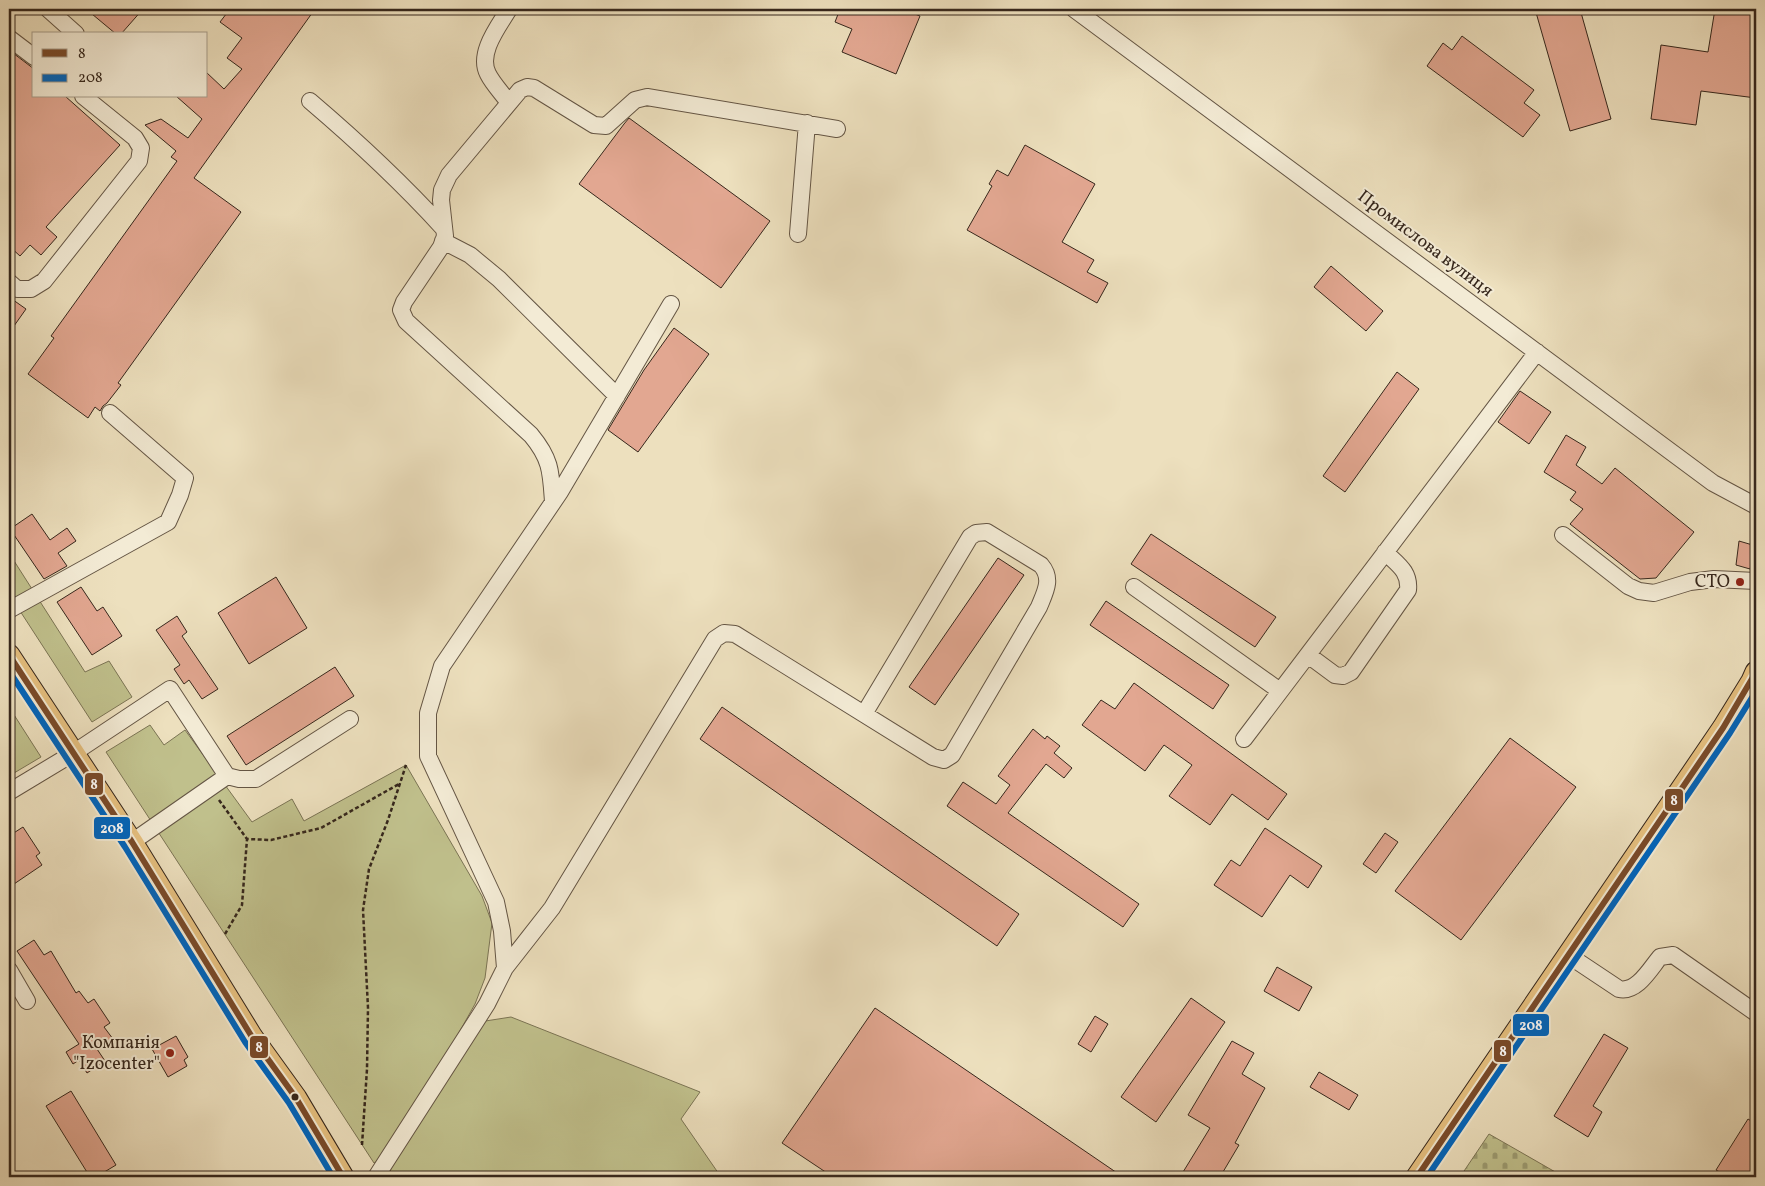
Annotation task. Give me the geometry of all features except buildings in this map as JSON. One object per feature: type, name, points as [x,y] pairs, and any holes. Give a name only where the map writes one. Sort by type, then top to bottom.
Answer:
[{"type":"main road","points":[[9,655],[72,754],[132,842],[252,1037],[296,1098],[343,1177]]},
{"type":"main road","points":[[1417,1177],[1722,728],[1756,672]]},
{"type":"street","points":[[48,9],[74,32]]},
{"type":"street","points":[[509,9],[487,49],[484,61],[487,73],[509,103]]},
{"type":"street","name":"Промислова вулиця","points":[[1074,9],[1713,483],[1756,506]]},
{"type":"street","points":[[9,38],[32,55]]},
{"type":"street","points":[[553,502],[551,469],[542,448],[531,435],[406,321],[401,310],[404,302],[441,247],[443,235],[442,190],[449,175],[520,90],[527,87],[534,88],[594,125],[606,126],[635,100],[647,97],[837,129]]},
{"type":"street","points":[[9,282],[17,289],[31,289],[44,281],[139,161],[141,148],[135,138],[85,98]]},
{"type":"street","points":[[310,101],[411,193],[443,235],[499,279],[617,396]]},
{"type":"street","points":[[798,234],[806,124]]},
{"type":"street","points":[[505,968],[502,931],[496,902],[428,756],[428,713],[442,666],[553,502],[671,304]]},
{"type":"street","points":[[1244,739],[1536,352]]},
{"type":"street","points":[[9,610],[168,522],[185,478],[110,413]]},
{"type":"street","points":[[376,1177],[487,1004],[505,968],[552,908],[715,639],[724,633],[735,634],[933,757],[944,760],[952,755],[1039,607],[1049,581],[1042,565],[987,532],[976,533],[970,537],[864,714]]},
{"type":"street","points":[[1563,535],[1628,586],[1639,591],[1654,594],[1690,582],[1714,579],[1756,581]]},
{"type":"street","points":[[1308,655],[1335,675],[1343,676],[1351,672],[1408,590],[1409,580],[1406,573],[1385,552]]},
{"type":"street","points":[[1134,587],[1280,692]]},
{"type":"street","points":[[9,792],[72,754],[170,689],[227,776],[239,780],[256,779],[350,719]]},
{"type":"street","points":[[132,842],[227,776]]},
{"type":"street","points":[[1568,955],[1619,989],[1627,991],[1634,987],[1660,957],[1673,955],[1756,1013]]},
{"type":"street","points":[[9,970],[27,1001]]},
{"type":"path","points":[[362,1145],[367,1069],[368,1008],[362,910],[369,869],[406,765]]},
{"type":"path","points":[[247,839],[271,840],[321,828],[400,783]]},
{"type":"path","points":[[210,788],[247,839],[242,905],[225,934]]},
{"type":"green space","points":[[9,553],[85,672],[109,661],[132,697],[92,722],[9,594]]},
{"type":"green space","points":[[9,707],[41,757],[9,776]]},
{"type":"green space","points":[[150,725],[164,745],[185,730],[252,822],[292,799],[304,821],[406,765],[482,896],[492,923],[485,978],[475,1004],[391,1154],[374,1163],[106,752]]},
{"type":"green space","points":[[511,1017],[700,1092],[681,1119],[721,1177],[389,1177],[394,1154],[479,1022]]},
{"type":"green space","points":[[1489,1134],[1564,1177],[1460,1177]]},
{"type":"transit line","name":"8","points":[[9,655],[132,842],[252,1037],[296,1098],[343,1177]]},
{"type":"transit line","name":"208","points":[[9,671],[125,847],[245,1042],[289,1103],[333,1177]]},
{"type":"transit line","name":"8","points":[[1417,1177],[1723,728],[1756,672]]},
{"type":"transit line","name":"208","points":[[1427,1177],[1730,733],[1756,691]]},
{"type":"place","name":"СТО","points":[[1740,582]]},
{"type":"place","name":"Компанія \"Izocenter\"","points":[[170,1053]]}]
